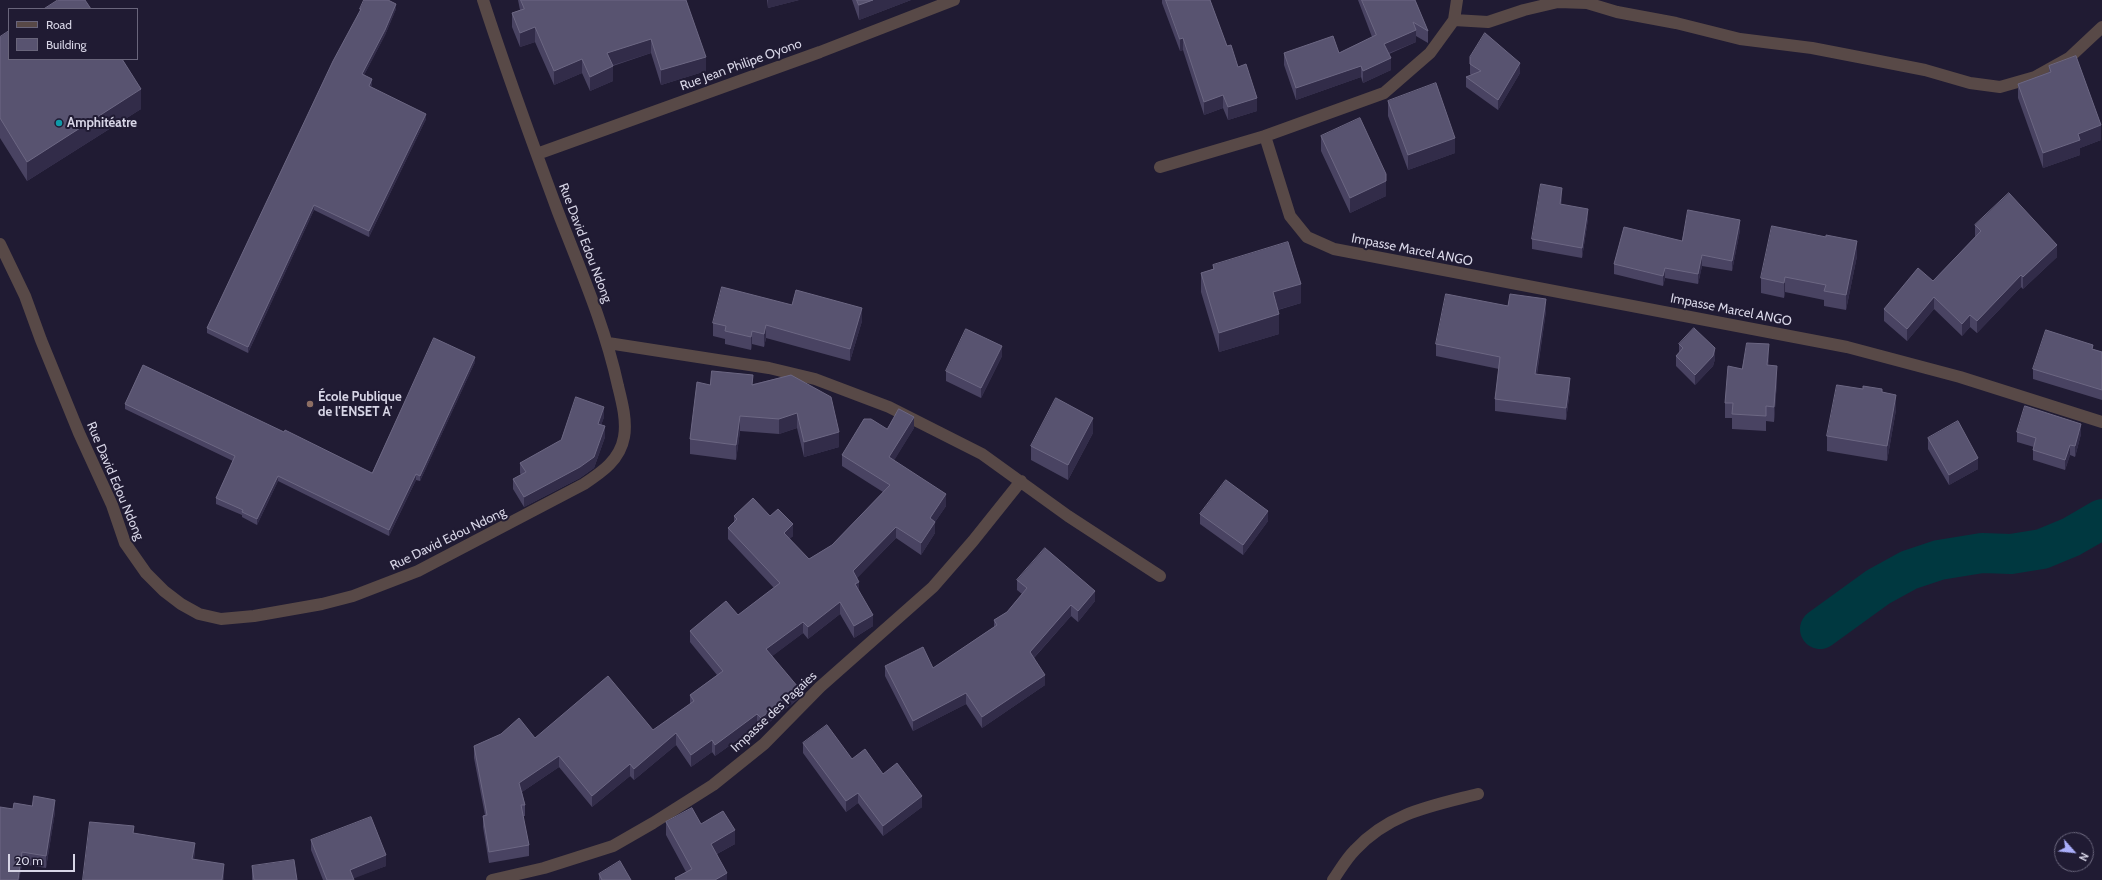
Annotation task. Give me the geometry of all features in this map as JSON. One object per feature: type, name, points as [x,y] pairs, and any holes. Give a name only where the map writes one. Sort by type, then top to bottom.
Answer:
[{"type":"street","name":"Rue David Edou Ndong","points":[[0,244],[25,296],[41,340],[79,433],[112,505],[125,543],[146,573],[164,591],[181,604],[199,614],[221,619],[254,616],[322,604],[418,572],[584,484],[604,470],[618,456],[624,437],[624,417],[608,343],[537,154],[483,0]]},
{"type":"street","name":"Rue Jean Philipe Oyono","points":[[537,154],[820,52],[954,0]]},
{"type":"street","points":[[1160,167],[1265,136],[1384,93],[1430,53],[1454,20],[1457,0]]},
{"type":"street","points":[[1454,20],[1488,22],[1524,10],[1558,2],[1587,3],[1617,12],[1676,23],[1740,39],[1812,48],[1925,70],[1970,83],[2000,87],[2035,76],[2069,58],[2102,27]]},
{"type":"street","name":"Impasse Marcel ANGO","points":[[1265,136],[1290,216],[1307,237],[1334,249],[1847,347],[1960,377],[2102,422]]},
{"type":"street","points":[[608,343],[769,368],[847,390],[889,407],[982,454],[1068,516],[1160,576]]},
{"type":"street","name":"Impasse des Pagaies","points":[[492,880],[544,868],[613,846],[713,785],[764,744],[820,687],[933,587],[973,541],[1021,481]]},
{"type":"street","points":[[1333,880],[1354,851],[1390,821],[1412,812],[1478,794]]},
{"type":"building","points":[[58,0],[85,0],[90,8],[46,8]]},
{"type":"building","points":[[364,0],[388,0],[396,4],[385,30],[362,74],[372,79],[369,86],[426,114],[369,231],[314,205],[248,347],[207,328],[333,61],[361,9]]},
{"type":"building","points":[[521,0],[686,0],[706,57],[661,70],[651,39],[607,53],[613,66],[590,77],[582,59],[554,71],[535,27],[520,33],[512,13],[524,9]]},
{"type":"building","points":[[857,0],[873,0],[859,5]]},
{"type":"building","points":[[1166,0],[1210,0],[1227,46],[1231,45],[1238,67],[1246,64],[1257,98],[1228,107],[1223,95],[1204,102],[1183,38],[1180,39]]},
{"type":"building","points":[[1362,0],[1415,0],[1428,31],[1413,22],[1416,30],[1384,44],[1391,58],[1363,71],[1361,66],[1296,88],[1284,53],[1333,36],[1339,53],[1376,35]]},
{"type":"building","name":"Amphitéatre","points":[[8,32],[8,60],[123,60],[141,89],[27,162],[0,118],[0,37]]},
{"type":"building","points":[[1485,33],[1520,63],[1498,100],[1466,77],[1481,71],[1470,64],[1470,57]]},
{"type":"building","points":[[2076,56],[2101,125],[2078,134],[2080,140],[2043,153],[2018,84],[2051,72],[2049,66]]},
{"type":"building","points":[[1436,83],[1455,138],[1408,155],[1388,101]]},
{"type":"building","points":[[1360,118],[1386,174],[1386,181],[1350,198],[1321,136]]},
{"type":"building","points":[[1541,184],[1562,188],[1560,204],[1588,209],[1582,248],[1532,239]]},
{"type":"building","points":[[2009,193],[2057,245],[2023,277],[2021,275],[1977,321],[1970,315],[1962,324],[1934,297],[1907,329],[1884,309],[1918,268],[1933,281],[1981,231],[1975,225]]},
{"type":"building","points":[[1688,210],[1740,220],[1732,261],[1702,255],[1698,274],[1665,268],[1663,276],[1614,264],[1624,227],[1682,241]]},
{"type":"building","points":[[1772,226],[1826,237],[1826,235],[1857,241],[1846,295],[1824,291],[1826,285],[1785,277],[1784,283],[1761,278]]},
{"type":"building","points":[[1288,242],[1301,284],[1273,292],[1279,314],[1219,333],[1201,273],[1214,269],[1213,265]]},
{"type":"building","points":[[722,287],[792,305],[796,290],[862,308],[850,349],[766,325],[764,334],[752,331],[751,337],[725,331],[726,326],[713,323]]},
{"type":"building","points":[[1446,294],[1508,306],[1510,294],[1546,299],[1535,374],[1570,378],[1566,408],[1495,399],[1500,357],[1436,344]]},
{"type":"building","points":[[1694,328],[1715,348],[1713,356],[1695,375],[1676,356],[1683,348],[1679,344]]},
{"type":"building","points":[[966,329],[1002,346],[981,388],[946,371]]},
{"type":"building","points":[[2046,330],[2093,345],[2092,349],[2102,352],[2102,390],[2033,369]]},
{"type":"building","points":[[434,338],[475,357],[420,476],[416,474],[389,530],[278,476],[257,519],[242,512],[243,510],[216,498],[235,456],[125,404],[143,365],[284,432],[285,430],[372,473]]},
{"type":"building","points":[[1747,343],[1769,344],[1767,365],[1777,366],[1774,407],[1766,406],[1766,416],[1732,414],[1733,403],[1725,403],[1728,366],[1742,369]]},
{"type":"building","points":[[712,371],[753,375],[752,385],[791,375],[831,397],[839,432],[804,442],[797,413],[779,419],[740,416],[736,445],[690,439],[697,382],[710,385]]},
{"type":"building","points":[[1837,385],[1863,389],[1863,386],[1882,389],[1882,392],[1896,395],[1887,446],[1827,436]]},
{"type":"building","points":[[576,397],[604,407],[598,424],[605,426],[594,457],[580,467],[524,497],[513,479],[526,472],[520,463],[561,440]]},
{"type":"building","points":[[1056,398],[1093,418],[1068,465],[1031,446]]},
{"type":"building","points":[[2025,406],[2081,424],[2075,446],[2070,445],[2065,460],[2033,450],[2036,438],[2017,432]]},
{"type":"building","points":[[899,409],[914,417],[889,457],[946,494],[930,518],[935,522],[921,543],[896,527],[853,571],[859,582],[855,584],[873,615],[854,626],[840,602],[808,627],[803,622],[766,649],[798,687],[761,718],[757,714],[715,745],[712,740],[691,755],[676,733],[634,769],[630,764],[592,796],[559,756],[519,783],[525,805],[521,805],[529,845],[489,852],[483,816],[487,815],[474,746],[501,734],[519,718],[535,738],[608,676],[653,730],[694,701],[690,695],[723,671],[690,631],[726,601],[738,615],[780,583],[728,528],[737,519],[734,516],[753,498],[770,516],[778,509],[793,524],[784,533],[809,559],[832,545],[890,485],[842,455],[864,419],[871,419],[887,429]]},
{"type":"building","points":[[1958,421],[1978,458],[1949,475],[1928,438]]},
{"type":"building","points":[[1226,480],[1268,511],[1243,545],[1200,514]]},
{"type":"building","points":[[1045,548],[1095,591],[1078,611],[1071,605],[1030,652],[1045,675],[982,717],[966,693],[913,721],[885,666],[923,647],[933,668],[997,625],[994,620],[1007,612],[1027,588],[1017,580]]},
{"type":"building","points":[[827,725],[852,759],[865,749],[883,774],[897,763],[922,796],[883,826],[858,793],[846,801],[803,743]]},
{"type":"building","points":[[34,796],[55,800],[46,856],[22,852],[18,880],[0,880],[0,807],[13,809],[14,803],[32,806]]},
{"type":"building","points":[[692,808],[701,824],[723,811],[735,830],[711,844],[727,873],[715,880],[676,880],[675,878],[692,869],[666,822]]},
{"type":"building","points":[[371,817],[386,855],[350,870],[354,880],[327,880],[311,840]]},
{"type":"building","points":[[90,822],[134,826],[133,833],[195,843],[192,859],[224,864],[222,880],[83,880]]},
{"type":"building","points":[[294,860],[297,880],[254,880],[252,866]]},
{"type":"building","points":[[620,861],[631,880],[602,880],[599,874]]},
{"type":"waterway","points":[[1820,629],[1878,587],[1909,570],[1939,560],[1982,553],[2011,554],[2042,549],[2071,537],[2102,519]]},
{"type":"place","name":"Amphitéatre","points":[[59,123]]},
{"type":"place","name":"École Publique de l'ENSET A'","points":[[310,404]]}]
